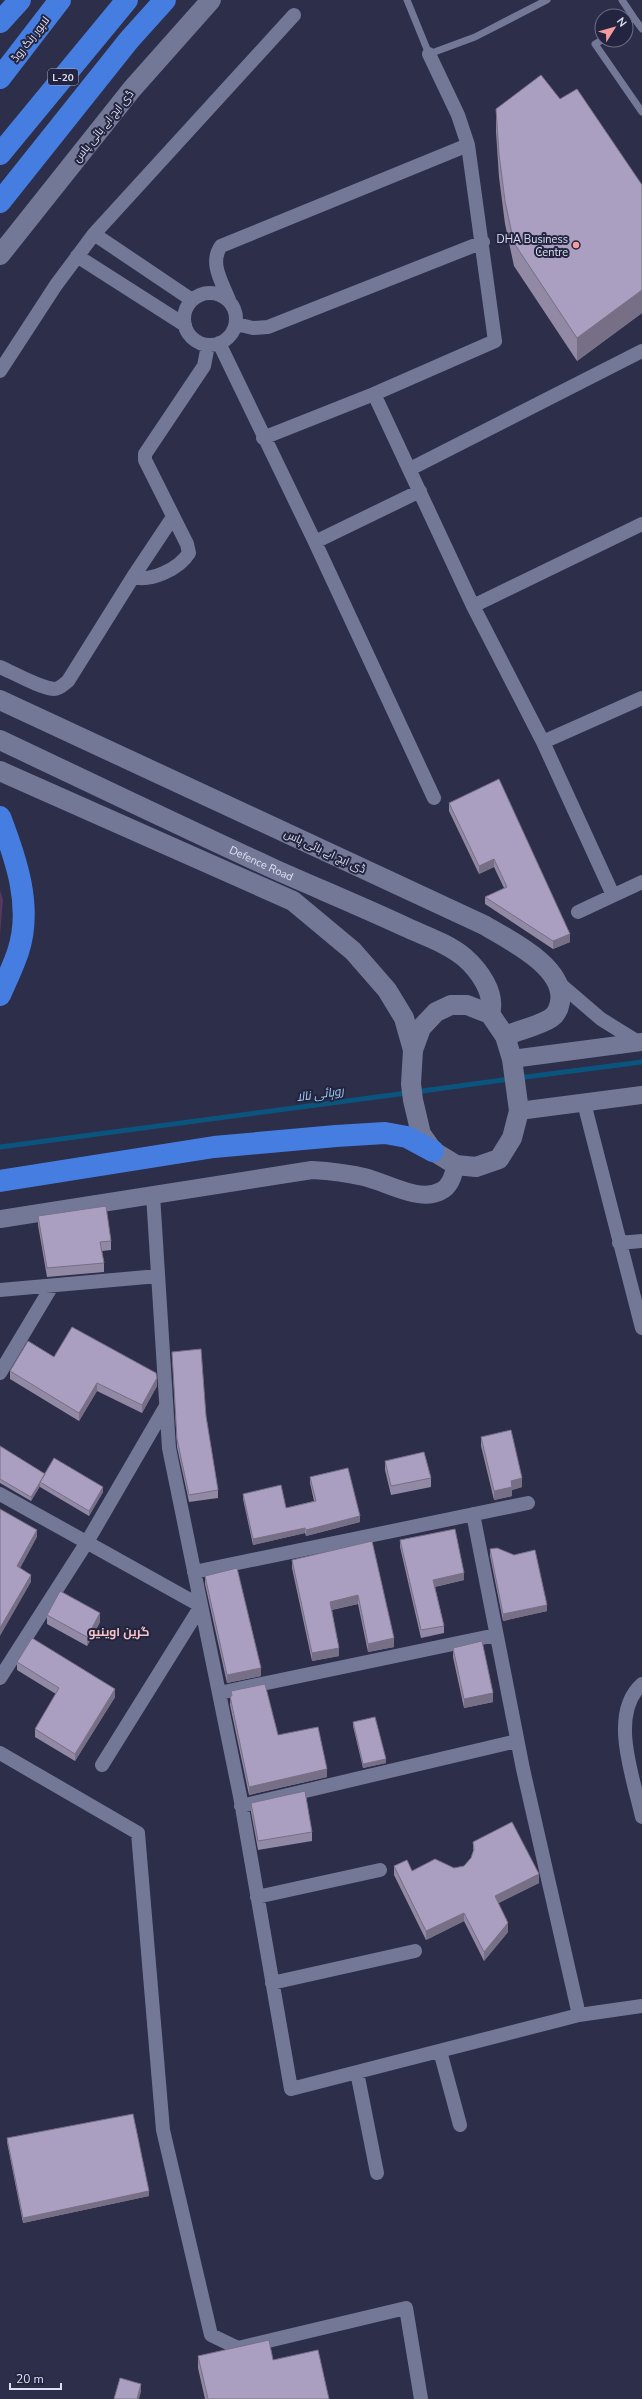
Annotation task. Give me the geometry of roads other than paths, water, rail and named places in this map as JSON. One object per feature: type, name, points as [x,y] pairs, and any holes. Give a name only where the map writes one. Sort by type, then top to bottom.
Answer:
[{"type":"highway","points":[[0,22],[20,0]]},
{"type":"highway","name":"لاہور رنگ روڈ","points":[[0,78],[60,0]]},
{"type":"highway","name":"L-20","points":[[0,154],[127,0]]},
{"type":"highway","points":[[0,202],[129,40],[165,0]]},
{"type":"highway","points":[[0,817],[16,859],[24,906],[18,951],[0,995]]},
{"type":"highway","points":[[0,1181],[214,1147],[385,1132],[407,1137],[433,1151]]},
{"type":"main road","name":"ڈی ایچ اے بائی پاس","points":[[0,255],[132,89],[211,0]]},
{"type":"main road","name":"ڈی ایچ اے بائی پاس","points":[[0,700],[484,925],[530,954],[549,970],[559,983]]},
{"type":"main road","name":"Defence Road","points":[[0,740],[274,869],[370,910],[448,947],[464,957],[479,974],[490,993],[493,1003],[490,1014]]},
{"type":"main road","name":"Defence Road","points":[[0,771],[293,901],[353,951],[387,990],[404,1018],[413,1050]]},
{"type":"main road","points":[[505,1036],[551,1018],[558,1010],[561,998],[559,983]]},
{"type":"main road","points":[[451,1005],[467,1005],[490,1014],[505,1036],[512,1059],[519,1111],[512,1138],[499,1159],[476,1167],[456,1165],[433,1151],[421,1134],[415,1112],[411,1084],[413,1050],[421,1028],[436,1012],[451,1005]]},
{"type":"street","points":[[0,371],[77,256],[94,234],[294,16]]},
{"type":"street","points":[[263,438],[374,394],[496,341],[468,145],[458,115],[429,54]]},
{"type":"street","points":[[229,300],[217,293],[204,293],[192,300],[185,312],[185,325],[190,335],[198,342],[214,344],[230,336],[236,324],[235,312],[216,266],[215,254],[221,246],[468,145]]},
{"type":"street","points":[[94,234],[192,300]]},
{"type":"street","points":[[236,324],[253,328],[268,327],[483,242]]},
{"type":"street","points":[[77,256],[185,325]]},
{"type":"street","points":[[214,344],[315,542],[434,798]]},
{"type":"street","points":[[133,577],[143,580],[153,577],[184,561],[189,553],[187,544],[145,460],[145,454],[204,366],[214,344]]},
{"type":"street","points":[[410,469],[642,351]]},
{"type":"street","points":[[374,394],[473,606],[543,742],[613,895]]},
{"type":"street","points":[[315,542],[420,491]]},
{"type":"street","points":[[0,667],[45,686],[54,688],[60,687],[68,681],[133,577],[173,517]]},
{"type":"street","points":[[473,606],[642,524]]},
{"type":"street","points":[[543,742],[642,698]]},
{"type":"street","points":[[578,912],[642,882]]},
{"type":"street","points":[[559,983],[601,1019],[640,1042]]},
{"type":"street","points":[[512,1059],[640,1042]]},
{"type":"street","points":[[519,1111],[642,1096]]},
{"type":"street","points":[[584,1103],[642,1328]]},
{"type":"street","points":[[0,1218],[312,1170],[338,1171],[366,1177],[417,1194],[434,1194],[443,1191],[450,1183],[456,1165]]},
{"type":"street","points":[[153,1195],[169,1448],[242,1806],[291,2089],[578,2015],[642,2006]]},
{"type":"street","points":[[619,1243],[642,1241]]},
{"type":"street","points":[[0,1290],[158,1276]]},
{"type":"street","points":[[0,1374],[52,1286]]},
{"type":"street","points":[[0,1678],[87,1542],[166,1406]]},
{"type":"street","points":[[0,1494],[201,1606]]},
{"type":"street","points":[[194,1572],[528,1503]]},
{"type":"street","points":[[473,1514],[517,1741],[578,2015]]},
{"type":"street","points":[[102,1765],[201,1606]]},
{"type":"street","points":[[219,1693],[496,1635]]},
{"type":"street","points":[[642,1684],[631,1698],[626,1711],[624,1726],[642,1817]]},
{"type":"street","points":[[242,1806],[517,1741]]},
{"type":"street","points":[[0,1753],[138,1833],[163,2130],[211,2335],[238,2348],[406,2308],[420,2399]]},
{"type":"street","points":[[257,1897],[380,1870]]},
{"type":"street","points":[[272,1983],[415,1951]]},
{"type":"street","points":[[440,2051],[460,2125]]},
{"type":"street","points":[[357,2072],[377,2174]]},
{"type":"lane","points":[[408,0],[429,54],[476,36],[547,0]]},
{"type":"lane","points":[[634,18],[642,29]]},
{"type":"lane","points":[[598,48],[642,112]]},
{"type":"waterway","name":"روہائی نالا","points":[[518,1078],[642,1062]]},
{"type":"waterway","name":"روہائی نالا","points":[[415,1092],[510,1079]]},
{"type":"waterway","name":"روہائی نالا","points":[[0,1147],[407,1093]]},
{"type":"place","name":"DHA Business Centre","points":[[576,245]]},
{"type":"district","name":"گرین اوینیو","points":[[119,1632]]}]
